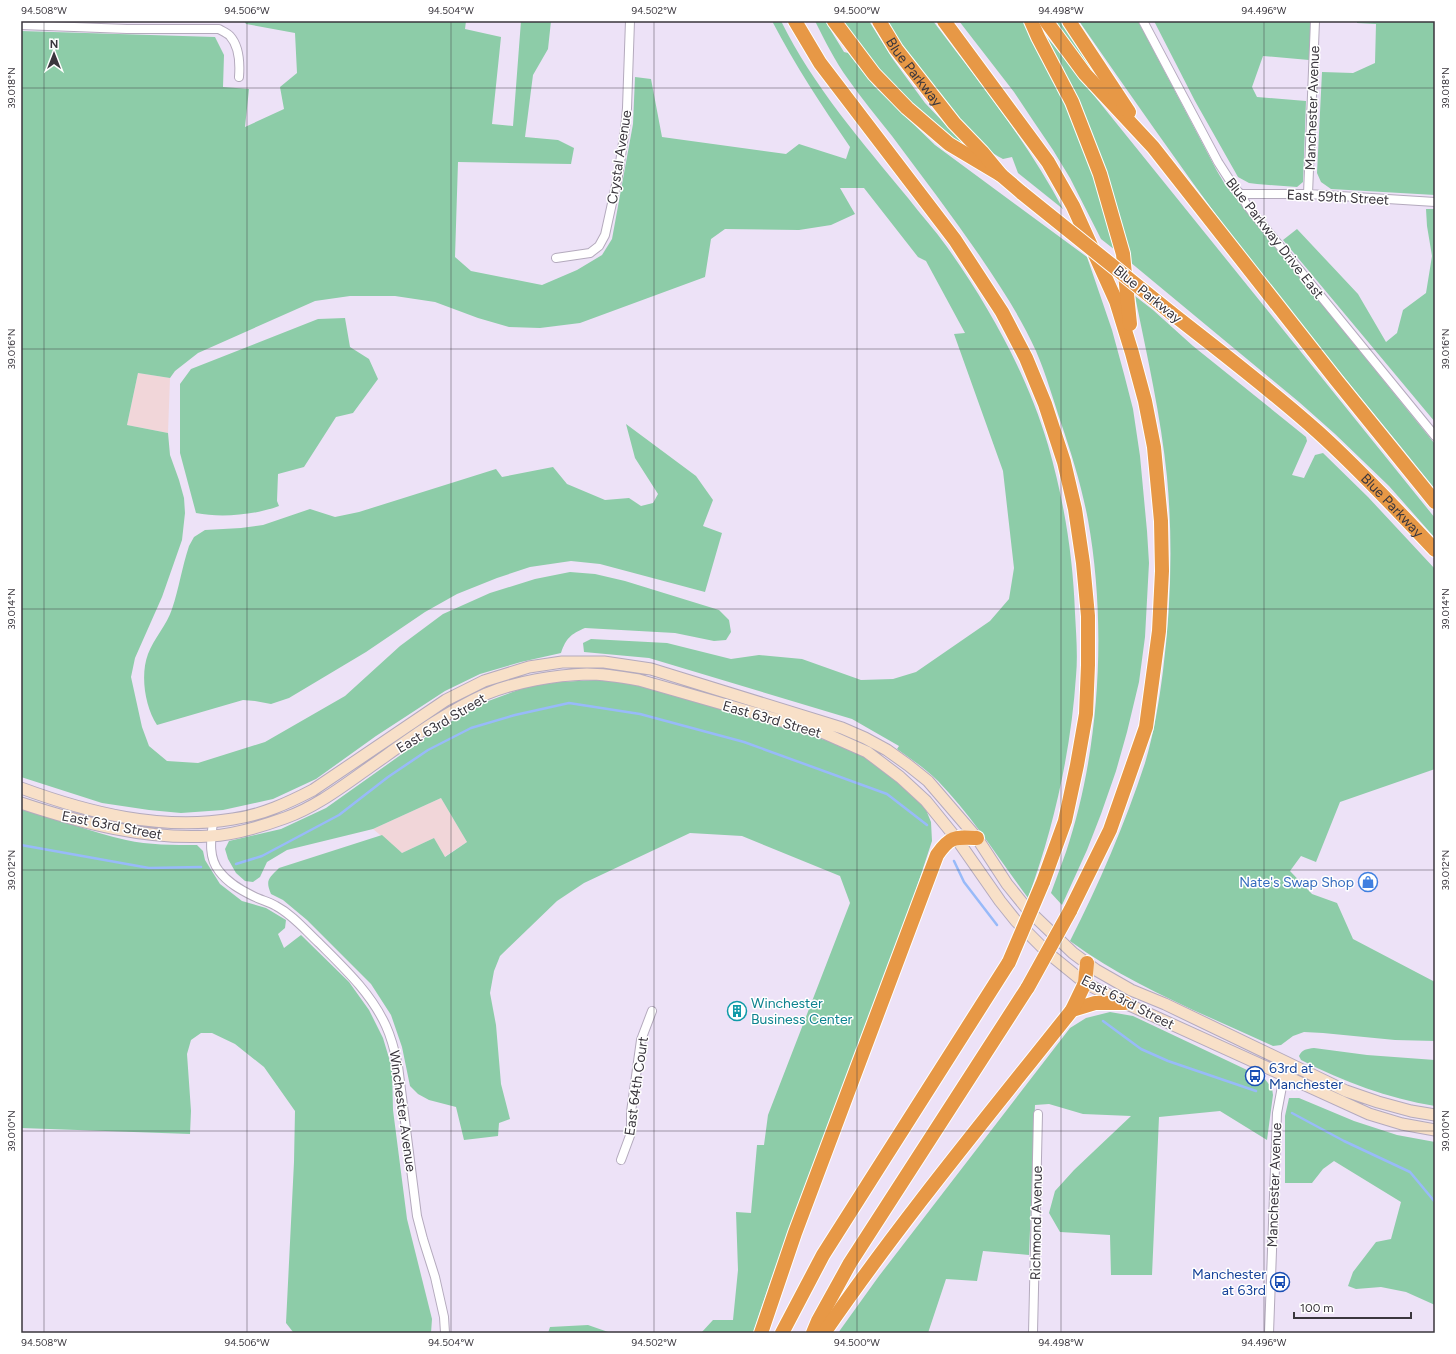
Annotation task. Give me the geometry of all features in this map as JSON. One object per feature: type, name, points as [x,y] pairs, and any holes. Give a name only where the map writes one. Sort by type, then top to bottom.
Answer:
[{"type":"highway","points":[[782,1333],[823,1255],[1010,962],[1043,882],[1065,821],[1086,714],[1088,665],[1088,616],[1083,563],[1075,509],[1064,462],[1045,404],[1026,358],[1002,312],[955,240],[820,63],[795,21]]},
{"type":"highway","points":[[834,21],[874,74],[907,108],[949,144],[1000,175]]},
{"type":"highway","name":"Blue Parkway","points":[[879,21],[896,49],[928,91],[954,123],[982,152],[1000,175],[1317,431],[1351,463],[1435,550]]},
{"type":"highway","points":[[813,1333],[850,1263],[1028,987],[1070,911],[1110,830],[1146,727],[1159,631],[1162,571],[1161,521],[1154,447],[1145,402],[1116,301],[1073,206],[1048,162],[944,21]]},
{"type":"highway","points":[[1031,21],[1072,102],[1100,174],[1123,254],[1132,353]]},
{"type":"highway","points":[[1046,21],[1085,74],[1153,147]]},
{"type":"highway","points":[[1069,21],[1153,147],[1337,381],[1435,502]]},
{"type":"highway","points":[[761,1333],[795,1233],[937,855],[945,843],[956,838],[977,838]]},
{"type":"highway","points":[[824,1333],[885,1249],[1072,1010],[1085,983],[1087,963]]},
{"type":"highway","points":[[1072,1010],[1095,1003],[1125,1003]]},
{"type":"main road","name":"East 63rd Street","points":[[21,788],[84,809],[112,816],[162,822],[213,822],[235,819],[270,810],[313,790],[446,700],[484,681],[529,667],[562,662],[604,662],[651,669],[842,728],[888,750],[928,781],[977,838],[1007,884],[1028,910],[1056,938],[1096,970],[1131,990],[1164,1004],[1346,1091],[1411,1111],[1435,1115]]},
{"type":"main road","name":"East 63rd Street","points":[[21,803],[51,813],[123,830],[166,836],[211,836],[262,826],[306,809],[335,792],[426,728],[487,694],[533,680],[586,674],[615,676],[640,680],[824,733],[867,752],[900,777],[926,801],[956,838],[1000,901],[1016,921],[1048,953],[1085,983],[1125,1003],[1369,1114],[1402,1124],[1435,1130]]},
{"type":"street","name":"Crystal Avenue","points":[[556,258],[590,253],[599,246],[605,235],[618,176],[626,122],[630,21]]},
{"type":"street","name":"Blue Parkway Drive East","points":[[1143,21],[1218,162],[1236,190],[1241,194],[1246,204],[1257,218],[1435,436]]},
{"type":"street","name":"Manchester Avenue","points":[[1308,194],[1315,21]]},
{"type":"street","points":[[21,25],[127,29],[219,29],[229,35],[233,41],[239,61],[239,77]]},
{"type":"street","name":"East 59th Street","points":[[1241,194],[1308,194],[1435,202]]},
{"type":"street","name":"Winchester Avenue","points":[[213,822],[211,852],[214,862],[220,872],[234,886],[274,905],[292,916],[352,976],[372,1002],[385,1025],[393,1045],[398,1066],[417,1216],[435,1277],[444,1317],[444,1333]]},
{"type":"street","name":"East 64th Court","points":[[621,1160],[632,1133],[631,1112],[640,1040],[652,1011]]},
{"type":"street","name":"Manchester Avenue","points":[[1269,1333],[1277,1113],[1284,1076],[1289,1064]]},
{"type":"street","name":"Richmond Avenue","points":[[1033,1333],[1038,1114]]},
{"type":"shaded area","points":[[138,373],[170,378],[168,433],[127,425]]},
{"type":"shaded area","points":[[441,798],[467,842],[444,857],[434,838],[402,853],[373,829]]},
{"type":"green space","points":[[244,21],[466,21],[465,29],[501,37],[492,124],[513,126],[521,21],[551,21],[548,49],[533,75],[525,137],[558,140],[574,148],[571,164],[458,162],[455,257],[471,271],[542,285],[577,270],[602,255],[612,239],[633,124],[635,77],[651,79],[662,137],[786,154],[799,144],[846,159],[850,147],[809,85],[772,21],[781,21],[794,45],[823,91],[856,135],[942,241],[978,293],[1006,342],[1030,393],[1040,419],[1054,466],[1070,549],[1074,592],[1077,668],[1074,704],[1060,788],[1046,844],[1028,898],[974,823],[938,781],[897,749],[899,746],[852,719],[649,658],[584,652],[583,643],[591,639],[667,643],[731,659],[759,655],[802,659],[861,680],[893,679],[916,672],[990,621],[1009,599],[1014,568],[1003,471],[954,334],[965,333],[926,261],[918,257],[864,188],[840,188],[855,214],[831,225],[799,230],[725,229],[711,239],[705,277],[580,323],[540,328],[509,327],[478,318],[435,302],[395,296],[350,296],[315,301],[198,353],[175,371],[170,378],[138,373],[127,425],[168,433],[170,455],[184,498],[185,513],[182,540],[162,597],[135,658],[131,677],[142,727],[149,746],[167,761],[198,763],[265,742],[345,696],[400,646],[443,614],[490,593],[535,579],[570,572],[595,574],[625,581],[719,610],[729,620],[731,632],[726,640],[714,641],[675,633],[585,628],[576,632],[570,637],[561,653],[521,662],[480,674],[445,691],[376,736],[316,779],[273,799],[223,810],[181,813],[102,803],[21,777],[21,31],[215,37],[224,55],[223,87],[249,89],[245,127],[284,109],[280,87],[297,73],[295,33],[246,24]]},
{"type":"green space","points":[[815,21],[825,21],[844,52],[848,53],[874,86],[935,145],[1087,257],[1112,330],[1133,409],[1140,456],[1149,563],[1145,637],[1139,682],[1116,771],[1087,850],[1062,905],[1051,893],[1066,852],[1077,813],[1093,730],[1097,688],[1097,602],[1094,560],[1083,496],[1069,447],[1043,369],[1036,351],[1015,311],[962,230],[843,72],[830,51]]},
{"type":"green space","points":[[843,21],[869,21],[892,58],[925,103],[969,149],[968,151],[929,120],[878,69]]},
{"type":"green space","points":[[885,21],[933,21],[985,89],[1018,136],[1049,184],[1063,209],[1018,173],[1012,157],[1003,159],[998,157],[971,132],[936,92]]},
{"type":"green space","points":[[959,21],[1024,21],[1054,77],[1080,136],[1099,193],[1115,250],[1101,239],[1070,178],[1014,92]]},
{"type":"green space","points":[[1052,21],[1061,21],[1124,109],[1090,70]]},
{"type":"green space","points":[[1079,21],[1138,21],[1226,186],[1435,444],[1435,489],[1306,331],[1231,235],[1173,156]]},
{"type":"green space","points":[[1154,21],[1311,21],[1309,60],[1263,56],[1252,87],[1257,97],[1306,101],[1303,182],[1297,187],[1257,184],[1249,183],[1238,177],[1195,101]]},
{"type":"green space","points":[[1357,21],[1435,21],[1435,195],[1331,189],[1321,182],[1317,173],[1322,72],[1353,73],[1375,63],[1376,24],[1357,23]]},
{"type":"green space","points":[[1046,36],[1435,518],[1435,538],[1389,486],[1335,434],[1299,402],[1130,262],[1045,37]]},
{"type":"green space","points":[[1426,209],[1435,209],[1435,422],[1283,240],[1297,229],[1358,294],[1386,342],[1397,333],[1403,310],[1426,293],[1432,256]]},
{"type":"green space","points":[[1135,296],[1193,346],[1306,437],[1307,441],[1292,475],[1304,478],[1315,455],[1323,453],[1368,497],[1435,569],[1435,769],[1340,802],[1316,862],[1301,856],[1290,871],[1312,894],[1337,903],[1353,939],[1435,982],[1435,1041],[1395,1040],[1304,1032],[1293,1036],[1281,1045],[1273,1046],[1143,986],[1093,957],[1070,941],[1111,854],[1145,763],[1156,717],[1166,647],[1170,574],[1170,526],[1167,477],[1157,409]]},
{"type":"green space","points":[[345,318],[350,347],[369,359],[378,379],[353,413],[336,417],[304,467],[278,474],[277,501],[279,506],[259,512],[238,515],[206,515],[196,513],[180,453],[180,384],[191,369],[318,319]]},
{"type":"green space","points":[[626,424],[696,476],[713,500],[703,526],[722,533],[705,592],[600,564],[571,561],[530,567],[457,594],[425,612],[366,652],[289,698],[271,704],[243,700],[157,725],[149,709],[145,691],[144,671],[148,654],[170,615],[189,546],[194,537],[205,530],[263,525],[310,509],[335,517],[359,512],[496,469],[502,477],[553,467],[567,484],[605,500],[629,498],[641,506],[653,503],[658,494],[635,458]]},
{"type":"green space","points":[[595,680],[624,682],[723,709],[838,744],[868,758],[897,780],[924,805],[931,822],[932,841],[905,923],[769,1285],[753,1333],[701,1333],[713,1320],[733,1320],[738,1270],[736,1212],[751,1213],[757,1145],[764,1145],[768,1115],[850,903],[840,876],[742,836],[690,833],[584,883],[557,901],[500,956],[494,971],[490,993],[496,1025],[501,1084],[510,1119],[499,1123],[498,1136],[464,1140],[456,1107],[429,1100],[418,1094],[410,1086],[402,1047],[391,1015],[371,984],[307,920],[283,900],[271,894],[268,885],[270,877],[279,868],[382,835],[402,853],[434,838],[445,857],[467,842],[441,798],[373,829],[287,850],[267,862],[260,877],[253,882],[245,881],[236,873],[228,859],[225,849],[229,841],[281,829],[326,808],[433,732],[483,703],[526,687],[559,682]]},
{"type":"green space","points":[[21,808],[99,833],[135,842],[170,845],[197,845],[203,851],[205,860],[220,884],[242,901],[266,908],[286,920],[285,928],[278,934],[284,948],[301,935],[349,982],[369,1010],[383,1038],[392,1068],[393,1110],[407,1219],[432,1319],[431,1333],[297,1333],[293,1332],[286,1323],[295,1111],[264,1067],[235,1044],[212,1033],[201,1033],[191,1040],[187,1054],[191,1111],[190,1134],[21,1128]]},
{"type":"green space","points":[[1110,1012],[1133,1016],[1264,1078],[1272,1088],[1273,1095],[1267,1140],[1220,1111],[1159,1117],[1152,1275],[1111,1275],[1110,1235],[1060,1232],[1049,1213],[1055,1191],[1074,1170],[1131,1116],[1083,1114],[1049,1104],[1035,1105],[1029,1255],[983,1251],[977,1281],[946,1279],[928,1333],[838,1333],[879,1276],[1070,1028],[1086,1018]]},
{"type":"green space","points":[[1314,1048],[1367,1055],[1435,1060],[1435,1106],[1383,1094],[1333,1075],[1301,1060],[1299,1056],[1302,1052]]},
{"type":"green space","points":[[1289,1098],[1299,1098],[1354,1121],[1397,1135],[1435,1142],[1435,1305],[1406,1292],[1381,1287],[1356,1289],[1348,1286],[1353,1272],[1376,1242],[1391,1239],[1401,1202],[1334,1161],[1323,1169],[1312,1183],[1285,1183],[1285,1116]]},
{"type":"green space","points":[[588,1325],[611,1333],[548,1333],[550,1327]]},
{"type":"waterway","points":[[236,864],[262,856],[339,815],[388,777],[428,750],[471,728],[515,715],[569,703],[640,714],[744,742],[887,794],[927,825]]},
{"type":"waterway","points":[[21,845],[149,868],[201,867]]},
{"type":"waterway","points":[[954,861],[964,882],[997,925]]},
{"type":"waterway","points":[[1103,1021],[1141,1049],[1168,1061],[1256,1091]]},
{"type":"waterway","points":[[1292,1113],[1344,1141],[1410,1172],[1435,1202]]},
{"type":"place","name":"Nate's Swap Shop","points":[[1368,882]]},
{"type":"place","name":"Winchester Business Center","points":[[737,1011]]},
{"type":"place","name":"63rd at Manchester","points":[[1255,1076]]},
{"type":"place","name":"Manchester at 63rd","points":[[1280,1282]]}]
